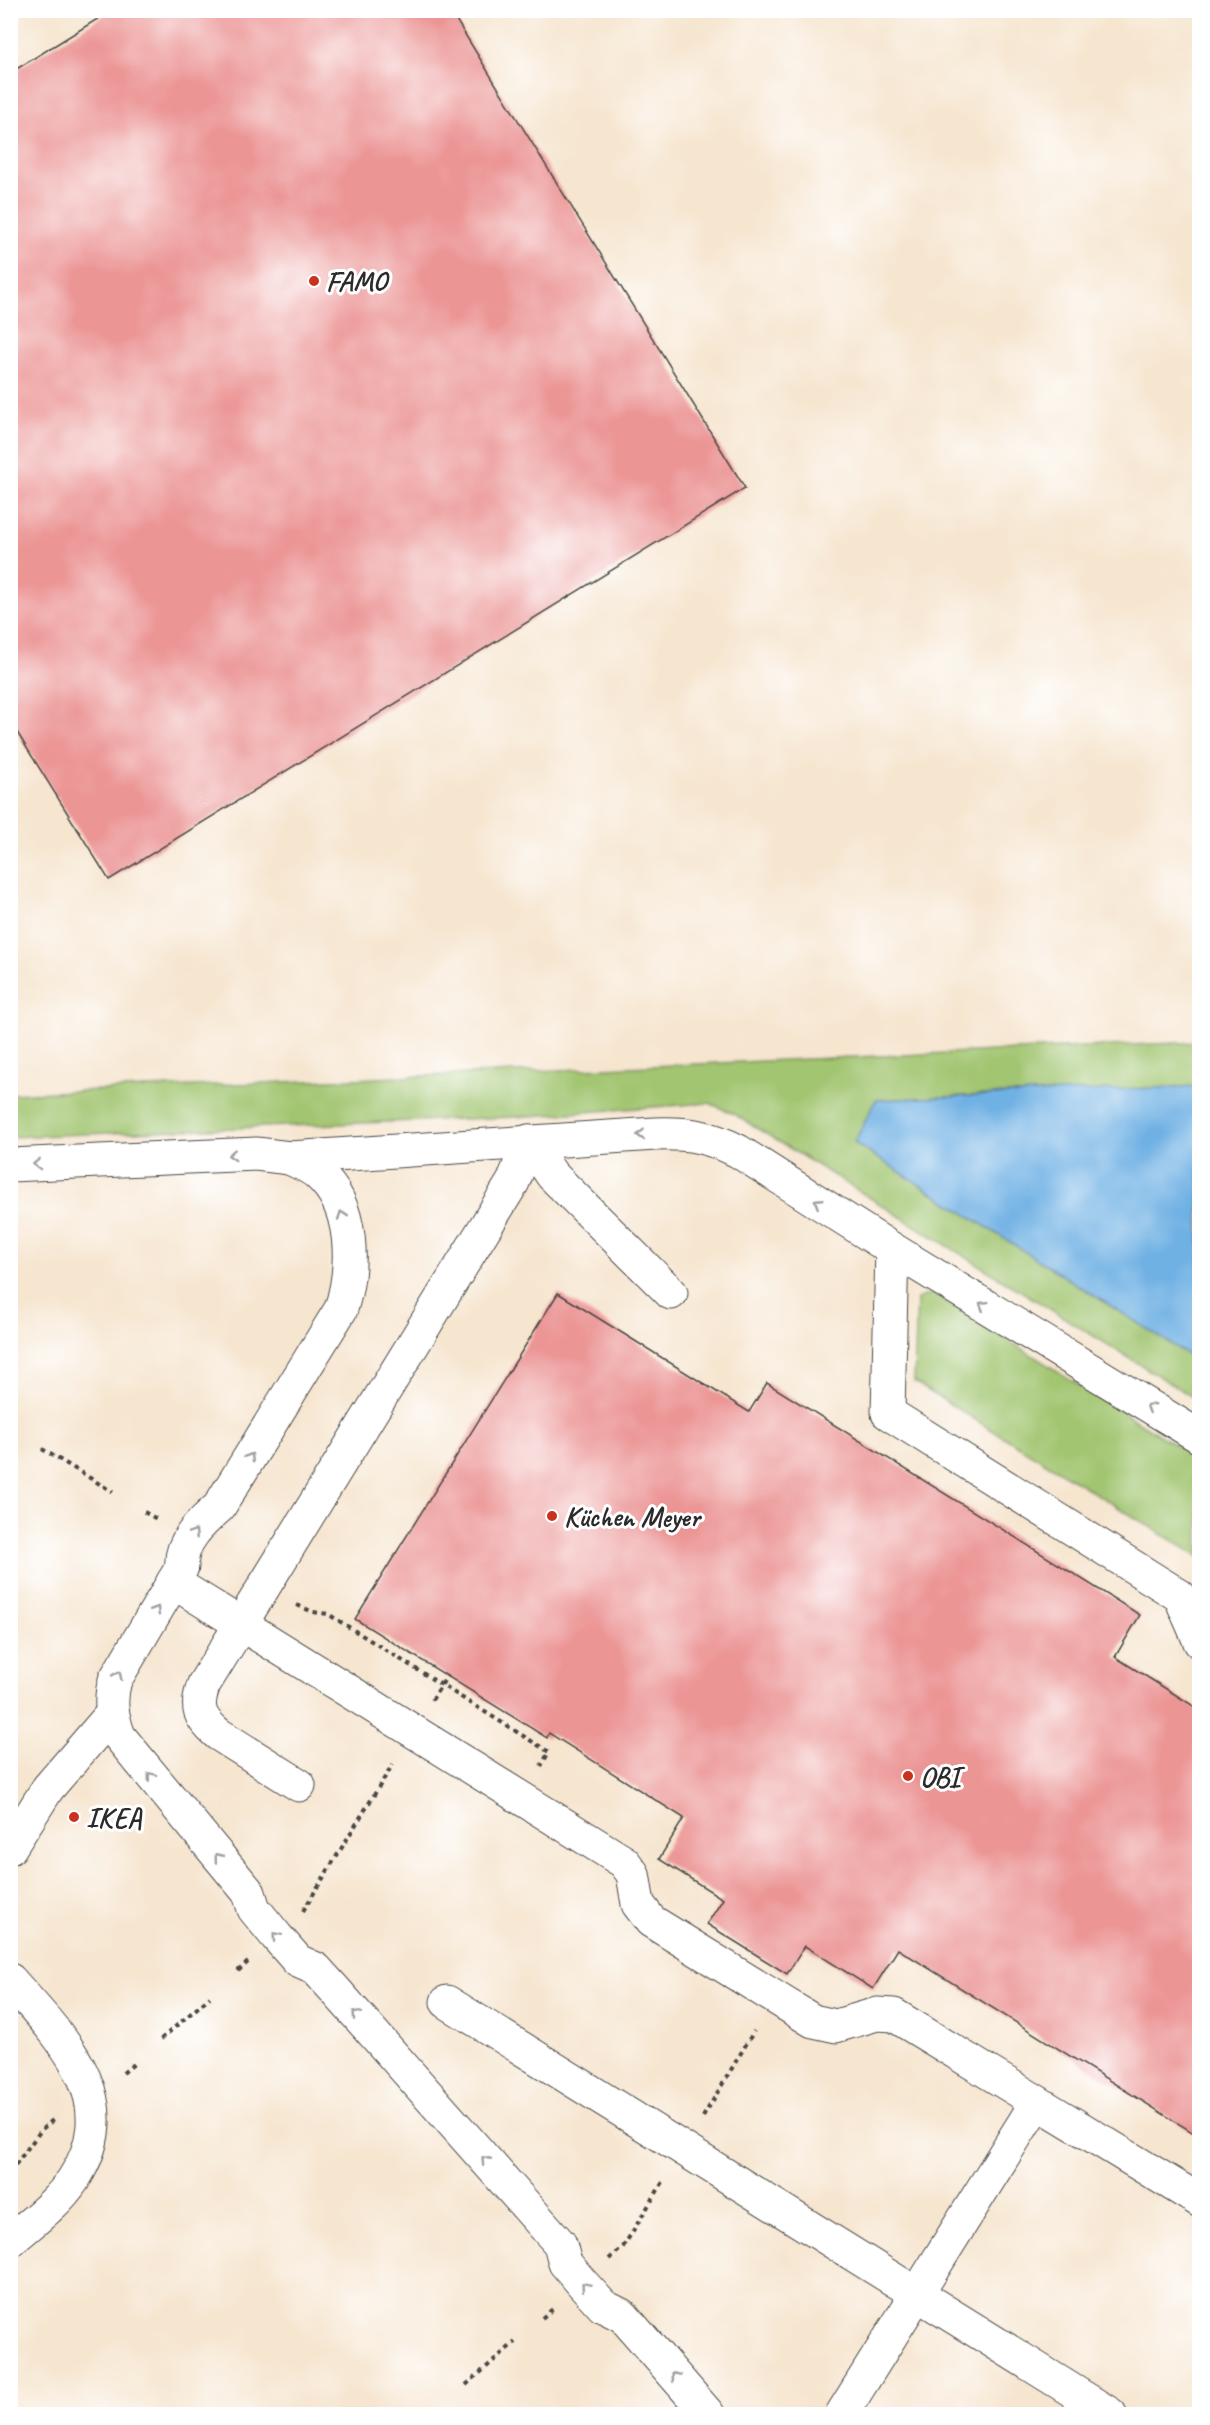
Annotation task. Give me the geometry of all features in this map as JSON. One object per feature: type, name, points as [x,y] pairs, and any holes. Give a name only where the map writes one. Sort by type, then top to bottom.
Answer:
[{"type":"lane","points":[[10,1165],[256,1154],[290,1158],[686,1133],[714,1139],[747,1157],[892,1249],[1200,1437]]},
{"type":"lane","points":[[529,1142],[552,1175],[671,1293]]},
{"type":"lane","points":[[299,1785],[207,1725],[200,1712],[199,1698],[204,1684],[513,1182],[529,1142]]},
{"type":"lane","points":[[290,1158],[318,1173],[331,1188],[342,1214],[350,1239],[350,1272],[341,1309],[219,1507],[201,1523],[190,1539],[181,1555],[182,1567],[115,1680],[111,1695],[111,1715],[123,1743],[249,1893],[254,1910],[277,1937],[298,1961],[316,1969],[335,1990],[560,2244],[565,2263],[582,2283],[603,2306],[623,2316],[708,2415]]},
{"type":"lane","points":[[892,1249],[888,1413],[1180,1596],[1200,1642]]},
{"type":"lane","points":[[173,1582],[624,1862],[633,1875],[638,1904],[651,1921],[813,2021],[836,2026],[877,2014],[894,2015],[1200,2201]]},
{"type":"lane","points":[[10,1848],[48,1788],[111,1715]]},
{"type":"lane","points":[[10,1980],[65,2042],[81,2069],[91,2095],[93,2124],[87,2150],[73,2181],[53,2203],[10,2241]]},
{"type":"lane","points":[[447,2002],[1110,2415]]},
{"type":"lane","points":[[842,2415],[1037,2102]]},
{"type":"path","points":[[42,1449],[113,1492]]},
{"type":"path","points":[[290,1600],[313,1612],[328,1614],[549,1752],[522,1798]]},
{"type":"path","points":[[429,1704],[447,1676]]},
{"type":"path","points":[[300,1917],[397,1757]]},
{"type":"path","points":[[161,2039],[210,1996]]},
{"type":"path","points":[[699,2123],[754,2031]]},
{"type":"path","points":[[10,2172],[42,2129],[56,2117]]},
{"type":"path","points":[[604,2263],[623,2247],[668,2174]]},
{"type":"path","points":[[466,2385],[515,2342]]},
{"type":"path","points":[[432,2415],[438,2409]]},
{"type":"green space","points":[[1199,1042],[1199,1086],[876,1100],[854,1143],[1199,1362],[1199,1401],[734,1114],[709,1103],[515,1117],[11,1137],[10,1094]]},
{"type":"green space","points":[[933,1293],[1199,1460],[1199,1557],[914,1382],[917,1299]]},
{"type":"water","points":[[1199,1086],[1199,1362],[854,1143],[876,1100]]},
{"type":"building","name":"FAMO","points":[[112,10],[450,10],[745,488],[109,880],[10,721],[10,73]]},
{"type":"building","name":"OBI","points":[[558,1293],[749,1412],[767,1383],[1140,1615],[1115,1657],[1200,1710],[1200,2137],[898,1949],[873,1989],[805,1946],[787,1974],[707,1924],[723,1899],[659,1859],[684,1818],[549,1733],[547,1738],[355,1619]]},
{"type":"place","name":"FAMO","points":[[314,281]]},
{"type":"place","name":"Küchen Meyer","points":[[552,1516]]},
{"type":"place","name":"OBI","points":[[908,1776]]},
{"type":"place","name":"IKEA","points":[[74,1817]]}]
